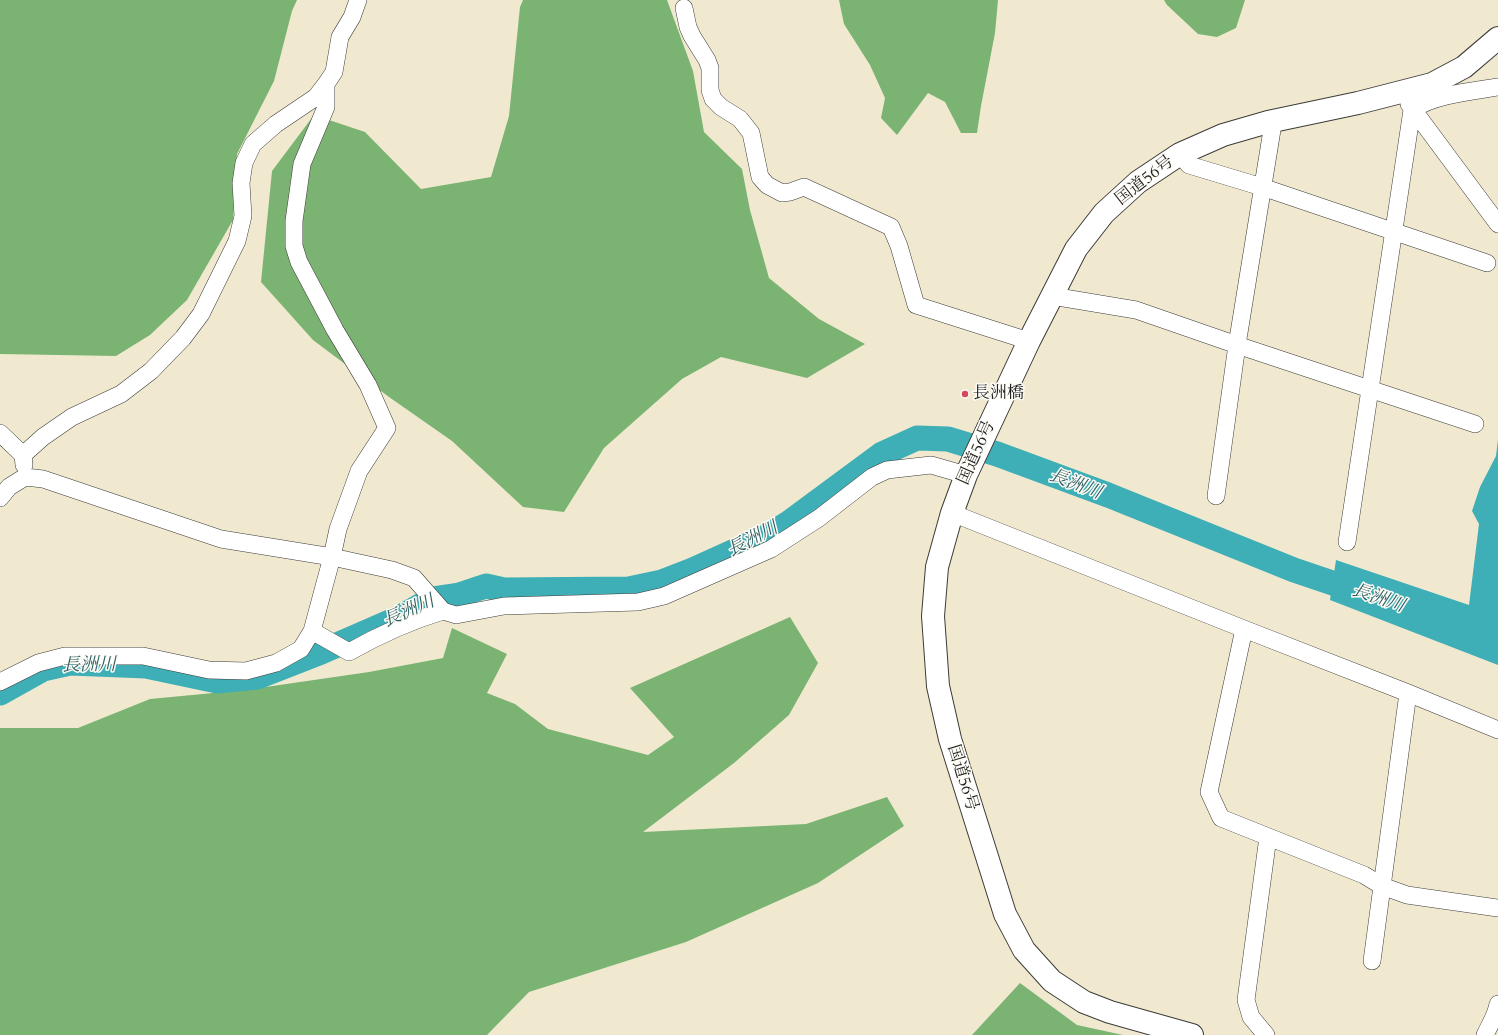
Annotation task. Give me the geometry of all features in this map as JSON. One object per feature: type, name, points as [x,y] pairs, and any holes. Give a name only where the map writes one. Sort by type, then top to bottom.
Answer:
[{"type":"highway","name":"国道56号","points":[[1192,1035],[1110,1012],[1084,1002],[1052,981],[1024,950],[1005,914],[950,739],[938,686],[933,616],[937,567],[952,512],[968,470],[983,438],[1029,341],[1076,249],[1104,213],[1138,182],[1180,154],[1223,135],[1268,122],[1408,100],[1432,84],[1464,67],[1498,38]]},
{"type":"street","points":[[23,455],[43,437],[72,417],[121,394],[151,371],[183,338],[200,314],[237,241],[243,216],[242,183],[244,163],[253,144],[276,124],[316,98],[334,72],[340,37],[352,17],[358,0]]},
{"type":"street","points":[[684,8],[688,27],[710,68],[710,90],[713,99],[721,107],[740,118],[747,126],[751,133],[760,177],[767,185],[782,193],[804,187],[891,227],[899,246],[916,305],[1029,341]]},
{"type":"street","points":[[1464,67],[1474,91]]},
{"type":"street","points":[[0,682],[38,663],[65,656],[143,656],[209,670],[246,671],[276,663],[301,649],[312,631],[338,529],[359,471],[387,428],[368,385],[335,330],[299,262],[294,246],[294,220],[302,164],[326,107],[326,84]]},
{"type":"street","points":[[1408,100],[1420,104],[1498,86]]},
{"type":"street","points":[[1408,100],[1498,224]]},
{"type":"street","points":[[1347,542],[1394,231],[1408,100]]},
{"type":"street","points":[[1216,496],[1237,345],[1272,130],[1268,122]]},
{"type":"street","points":[[1180,154],[1188,165],[1262,187],[1486,263]]},
{"type":"street","points":[[1052,296],[1136,310],[1370,390],[1475,424]]},
{"type":"street","points":[[0,433],[23,455],[25,477]]},
{"type":"street","points":[[0,498],[9,488],[25,477],[42,479],[220,539],[332,557],[392,570],[414,578],[443,611],[456,615],[504,606],[638,602],[664,596],[771,549],[818,518],[872,477],[888,470],[931,465],[968,470]]},
{"type":"street","points":[[952,512],[1498,730]]},
{"type":"street","points":[[312,631],[349,652],[368,641],[415,620],[443,611]]},
{"type":"street","points":[[1244,629],[1209,792],[1221,818],[1364,875],[1382,886],[1407,895],[1498,908]]},
{"type":"street","points":[[1372,961],[1408,693]]},
{"type":"street","points":[[1266,1035],[1251,1017],[1246,1000],[1268,837]]},
{"type":"street","points":[[1485,1035],[1497,1014],[1498,1004]]},
{"type":"green space","points":[[0,0],[297,0],[292,11],[274,81],[237,154],[233,220],[187,300],[150,335],[116,356],[0,354]]},
{"type":"green space","points":[[523,0],[667,0],[693,71],[704,132],[742,169],[750,210],[769,278],[819,319],[865,344],[807,378],[721,357],[682,379],[604,448],[564,512],[523,507],[452,441],[389,397],[313,340],[261,282],[272,171],[314,115],[365,132],[421,189],[491,177],[509,116],[520,7]]},
{"type":"green space","points":[[839,0],[998,0],[995,33],[977,133],[961,133],[945,102],[928,93],[897,135],[881,118],[885,98],[870,65],[844,24]]},
{"type":"green space","points":[[1164,0],[1245,0],[1236,28],[1217,37],[1198,34],[1167,5]]},
{"type":"green space","points":[[790,617],[818,663],[789,715],[734,763],[643,832],[806,824],[887,797],[904,826],[818,883],[686,942],[529,992],[487,1035],[0,1035],[0,728],[78,728],[150,699],[245,690],[369,672],[443,658],[452,628],[507,654],[487,693],[515,704],[548,729],[648,755],[674,737],[630,688]]},
{"type":"green space","points":[[1020,983],[1077,1025],[1123,1035],[972,1035]]},
{"type":"water","points":[[1498,439],[1498,665],[1330,600],[1336,560],[1469,605],[1479,524],[1472,511],[1480,487],[1496,456]]},
{"type":"waterway","name":"長洲川","points":[[0,693],[43,669],[70,663],[146,666],[217,681],[257,677],[321,652],[399,618],[432,599],[459,595],[486,586],[504,590],[629,589],[662,582],[693,570],[766,537],[790,522],[882,454],[917,438],[948,439],[997,454],[1108,495],[1294,570],[1365,594]]},
{"type":"place","name":"長洲橋","points":[[965,394]]}]
